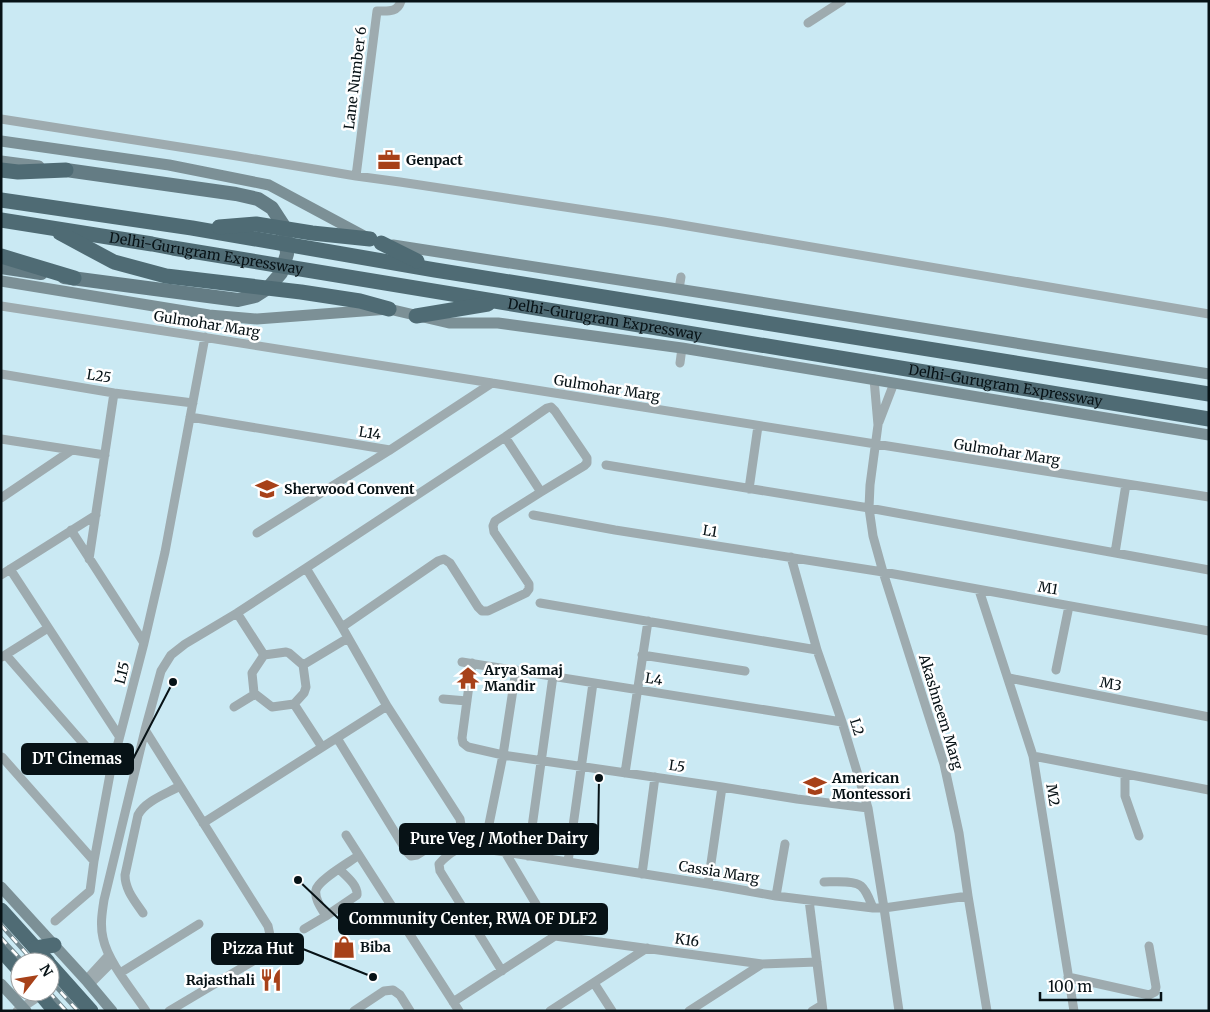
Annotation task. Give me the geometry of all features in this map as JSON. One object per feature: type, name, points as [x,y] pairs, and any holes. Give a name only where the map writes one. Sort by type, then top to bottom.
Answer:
[{"type":"highway","points":[[1,170],[18,172],[66,170]]},
{"type":"highway","name":"Delhi-Gurugram Expressway","points":[[1,200],[192,228],[436,270],[1209,394]]},
{"type":"highway","name":"Delhi-Gurugram Expressway","points":[[1,220],[1209,419]]},
{"type":"highway","points":[[192,228],[256,224],[375,241],[436,270]]},
{"type":"highway","points":[[49,227],[114,262],[166,276],[321,295],[360,301],[389,309]]},
{"type":"highway","points":[[1,256],[74,278]]},
{"type":"highway","points":[[416,316],[502,302]]},
{"type":"highway","points":[[1,910],[39,952]]},
{"type":"highway","points":[[36,948],[54,945]]},
{"type":"highway","points":[[1,950],[10,960]]},
{"type":"highway","points":[[60,976],[91,1011]]},
{"type":"main road","points":[[1,141],[169,165],[269,185],[375,241],[1209,374]]},
{"type":"main road","points":[[1,161],[258,198],[272,208],[285,228],[287,253],[281,273],[268,287],[255,296],[238,300],[1,267]]},
{"type":"main road","points":[[1,281],[209,315],[257,319],[389,309],[448,323],[498,323],[682,348],[1209,435]]},
{"type":"main road","points":[[1,886],[112,1011]]},
{"type":"main road","points":[[1,984],[22,1010]]},
{"type":"street","name":"Lane Number 6","points":[[356,176],[377,11],[397,9],[401,1]]},
{"type":"street","points":[[808,24],[842,1]]},
{"type":"street","points":[[1,119],[356,176],[664,222],[1209,314]]},
{"type":"street","points":[[679,289],[681,277]]},
{"type":"street","name":"Gulmohar Marg","points":[[1,306],[1209,497]]},
{"type":"street","name":"L15","points":[[55,921],[90,891],[110,774],[165,552],[205,337]]},
{"type":"street","points":[[680,362],[682,348]]},
{"type":"street","name":"L25","points":[[1,374],[114,393],[193,403]]},
{"type":"street","name":"Akashneem Marg","points":[[874,380],[878,425],[870,485],[873,536],[944,764],[959,834],[988,1011]]},
{"type":"street","points":[[390,450],[492,383]]},
{"type":"street","name":"Akashneem Marg","points":[[878,425],[894,383]]},
{"type":"street","points":[[89,559],[114,393]]},
{"type":"street","points":[[146,1011],[110,959],[103,939],[101,921],[104,900],[145,730],[161,671],[171,655],[185,644],[237,613],[547,408],[556,411],[587,458],[587,462],[584,466],[495,521],[493,526],[494,532],[529,584],[529,589],[526,593],[488,611],[482,611],[450,563],[444,559],[438,561],[342,627]]},
{"type":"street","name":"L14","points":[[190,417],[390,450]]},
{"type":"street","points":[[749,488],[758,426]]},
{"type":"street","points":[[505,437],[540,492]]},
{"type":"street","points":[[1,438],[105,455]]},
{"type":"street","points":[[1,498],[72,450]]},
{"type":"street","name":"L14","points":[[257,533],[390,450]]},
{"type":"street","points":[[606,465],[870,508],[1115,553],[1208,566]]},
{"type":"street","points":[[1115,553],[1126,484]]},
{"type":"street","points":[[1,575],[96,515]]},
{"type":"street","name":"L1","points":[[533,515],[615,530],[883,572]]},
{"type":"street","points":[[71,530],[144,643]]},
{"type":"street","name":"L2","points":[[791,557],[868,808],[899,1011]]},
{"type":"street","points":[[306,568],[388,706],[460,818],[461,825],[458,830],[417,855],[411,856],[337,738]]},
{"type":"street","points":[[10,569],[119,736]]},
{"type":"street","name":"M1","points":[[883,572],[1209,631]]},
{"type":"street","name":"M2","points":[[979,590],[1033,756],[1074,1011]]},
{"type":"street","points":[[540,603],[818,650]]},
{"type":"street","points":[[1056,670],[1069,606]]},
{"type":"street","points":[[237,613],[264,655]]},
{"type":"street","points":[[624,773],[648,621]]},
{"type":"street","points":[[48,628],[4,656],[110,774]]},
{"type":"street","points":[[303,665],[348,638]]},
{"type":"street","points":[[286,652],[303,665],[306,686],[304,693],[294,704],[272,707],[255,694],[252,673],[264,655],[286,652]]},
{"type":"street","points":[[642,656],[745,671]]},
{"type":"street","name":"L4","points":[[462,662],[842,722]]},
{"type":"street","points":[[443,699],[467,701],[472,663]]},
{"type":"street","points":[[484,849],[516,670]]},
{"type":"street","points":[[528,856],[553,676]]},
{"type":"street","name":"M3","points":[[1009,678],[1209,717]]},
{"type":"street","points":[[568,862],[593,683]]},
{"type":"street","points":[[234,707],[255,694]]},
{"type":"street","name":"L5","points":[[467,701],[462,738],[463,743],[468,747],[502,755],[868,808]]},
{"type":"street","points":[[294,704],[322,747]]},
{"type":"street","points":[[203,823],[388,706]]},
{"type":"street","points":[[145,730],[268,926],[271,937],[268,948],[260,957],[169,1011]]},
{"type":"street","points":[[1033,756],[1209,790]]},
{"type":"street","points":[[2,757],[94,861]]},
{"type":"street","points":[[1125,774],[1125,796],[1139,836]]},
{"type":"street","points":[[642,874],[656,777]]},
{"type":"street","points":[[143,913],[125,883],[125,875],[138,815],[147,804],[180,786]]},
{"type":"street","points":[[708,884],[722,787]]},
{"type":"street","points":[[346,835],[459,1011]]},
{"type":"street","points":[[776,896],[785,844]]},
{"type":"street","name":"Cassia Marg","points":[[502,971],[440,871],[439,864],[443,858],[457,849],[476,846],[484,849],[776,896],[873,908],[968,896]]},
{"type":"street","points":[[453,1002],[555,936],[505,852]]},
{"type":"street","points":[[326,916],[317,898],[316,890],[319,884],[359,856]]},
{"type":"street","points":[[304,929],[357,895],[356,887],[339,869]]},
{"type":"street","points":[[824,882],[855,883],[860,885],[865,890],[873,908]]},
{"type":"street","points":[[809,900],[822,1008],[812,1011]]},
{"type":"street","points":[[120,973],[199,924]]},
{"type":"street","name":"K16","points":[[555,936],[762,964],[817,962]]},
{"type":"street","points":[[1068,978],[1149,995],[1155,992],[1156,987],[1149,946]]},
{"type":"street","points":[[550,1011],[647,948]]},
{"type":"street","points":[[88,982],[110,959]]},
{"type":"street","points":[[689,1011],[762,964]]},
{"type":"street","points":[[594,983],[612,1011]]},
{"type":"street","points":[[354,1011],[384,991],[393,990],[400,995],[410,1011]]},
{"type":"railway","points":[[1,925],[25,952]]},
{"type":"railway","points":[[1,938],[14,952]]},
{"type":"railway","points":[[60,991],[78,1011]]},
{"type":"railway","points":[[58,1002],[66,1011]]},
{"type":"place","name":"Genpact","points":[[389,160]]},
{"type":"place","name":"Sherwood Convent","points":[[267,489]]},
{"type":"place","name":"Arya Samaj Mandir","points":[[468,678]]},
{"type":"place","name":"DT Cinemas","points":[[173,682]]},
{"type":"place","name":"Pure Veg / Mother Dairy","points":[[599,778]]},
{"type":"place","name":"American Montessori","points":[[815,786]]},
{"type":"place","name":"Community Center, RWA OF DLF2","points":[[298,880]]},
{"type":"place","name":"Biba","points":[[344,947]]},
{"type":"place","name":"Pizza Hut","points":[[373,977]]},
{"type":"place","name":"Rajasthali","points":[[271,980]]}]
